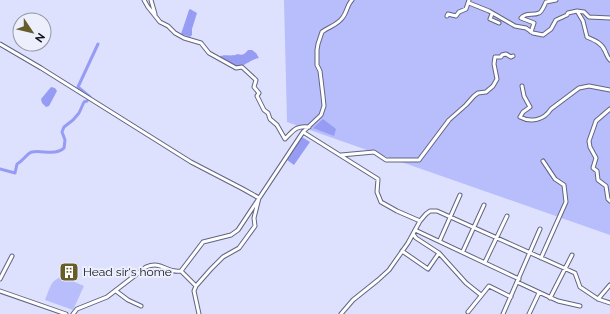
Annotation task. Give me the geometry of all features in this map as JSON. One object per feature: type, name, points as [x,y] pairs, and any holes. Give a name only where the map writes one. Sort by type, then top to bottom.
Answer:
[{"type":"street","points":[[144,0],[156,18],[180,36],[201,43],[209,53],[236,68],[242,68],[249,72],[256,80],[254,86],[259,93],[257,96],[262,107],[268,113],[270,119],[277,125],[284,139],[297,127],[309,127]]},
{"type":"street","points":[[151,0],[156,18]]},
{"type":"street","points":[[73,314],[77,309],[107,297],[152,264],[176,272],[181,271],[203,242],[231,235],[238,230],[303,132],[321,115],[324,106],[320,71],[317,65],[320,35],[327,28],[341,20],[352,0]]},
{"type":"street","points":[[531,32],[534,22],[521,18],[522,16],[538,14],[546,2],[556,0]]},
{"type":"street","points":[[447,16],[448,14],[456,16],[459,12],[466,8],[469,2],[515,26],[526,28],[531,32],[543,36],[552,29],[556,20],[567,15],[568,13],[577,11],[584,12],[589,17],[610,18]]},
{"type":"street","points":[[577,11],[583,21],[587,37],[600,44],[604,48],[607,58],[610,60]]},
{"type":"street","points":[[492,14],[490,19],[499,23]]},
{"type":"street","points":[[0,44],[191,162],[259,198]]},
{"type":"street","points":[[342,155],[374,152],[386,160],[419,160],[449,120],[474,96],[478,93],[486,92],[493,86],[497,79],[494,64],[495,57],[501,57],[502,55],[506,54],[510,57],[513,56]]},
{"type":"street","points":[[522,86],[524,96],[530,107],[523,112],[520,117],[529,120],[537,120],[548,114],[579,88],[589,86],[610,90]]},
{"type":"street","points":[[610,109],[596,121],[589,141],[590,147],[596,158],[593,168],[597,171],[598,180],[606,186],[608,199],[610,201]]},
{"type":"street","points":[[303,132],[342,155],[378,179],[377,192],[381,202],[420,221]]},
{"type":"street","points":[[541,258],[566,202],[564,185],[554,179],[543,160]]},
{"type":"street","points":[[440,240],[460,195]]},
{"type":"street","points":[[199,314],[194,291],[196,286],[223,257],[238,248],[255,226],[254,218],[259,198]]},
{"type":"street","points":[[463,251],[484,205]]},
{"type":"street","points":[[342,314],[353,300],[389,270],[420,221],[430,211],[437,211],[451,217],[565,269],[574,274],[580,287],[598,299],[610,303]]},
{"type":"street","points":[[486,262],[507,216]]},
{"type":"street","points":[[503,314],[540,229]]},
{"type":"street","points":[[415,230],[518,280],[539,293],[558,301],[580,306]]},
{"type":"street","points":[[413,234],[416,238],[439,253],[466,283],[481,294]]},
{"type":"street","points":[[402,251],[428,269],[439,253]]},
{"type":"street","points":[[550,298],[572,255]]},
{"type":"street","points":[[0,279],[12,256]]},
{"type":"street","points":[[181,271],[196,286]]},
{"type":"street","points":[[598,299],[610,285]]},
{"type":"street","points":[[468,312],[489,286],[511,297]]},
{"type":"street","points":[[0,291],[66,314]]},
{"type":"street","points":[[116,291],[128,300],[140,306]]},
{"type":"street","points":[[529,314],[539,293]]},
{"type":"shaded area","points":[[284,0],[610,0],[610,235],[287,122]]},
{"type":"shaded area","points":[[190,9],[197,13],[192,29],[192,35],[190,37],[181,34]]},
{"type":"shaded area","points":[[248,50],[252,50],[259,58],[237,67],[231,65],[220,56],[242,55]]},
{"type":"shaded area","points":[[51,87],[55,88],[57,91],[49,106],[46,107],[42,103],[41,99]]},
{"type":"shaded area","points":[[323,119],[336,129],[334,136],[313,128]]},
{"type":"shaded area","points":[[302,137],[310,142],[294,165],[287,160]]},
{"type":"shaded area","points":[[63,277],[84,286],[73,310],[45,300],[49,288],[53,282]]},
{"type":"waterway","points":[[90,97],[78,87],[98,44]]},
{"type":"waterway","points":[[0,169],[15,173],[17,164],[30,153],[57,152],[64,148],[65,140],[62,132],[64,127],[73,120],[79,113],[84,102],[87,101]]},
{"type":"place","name":"Head sir's home","points":[[69,272]]}]
